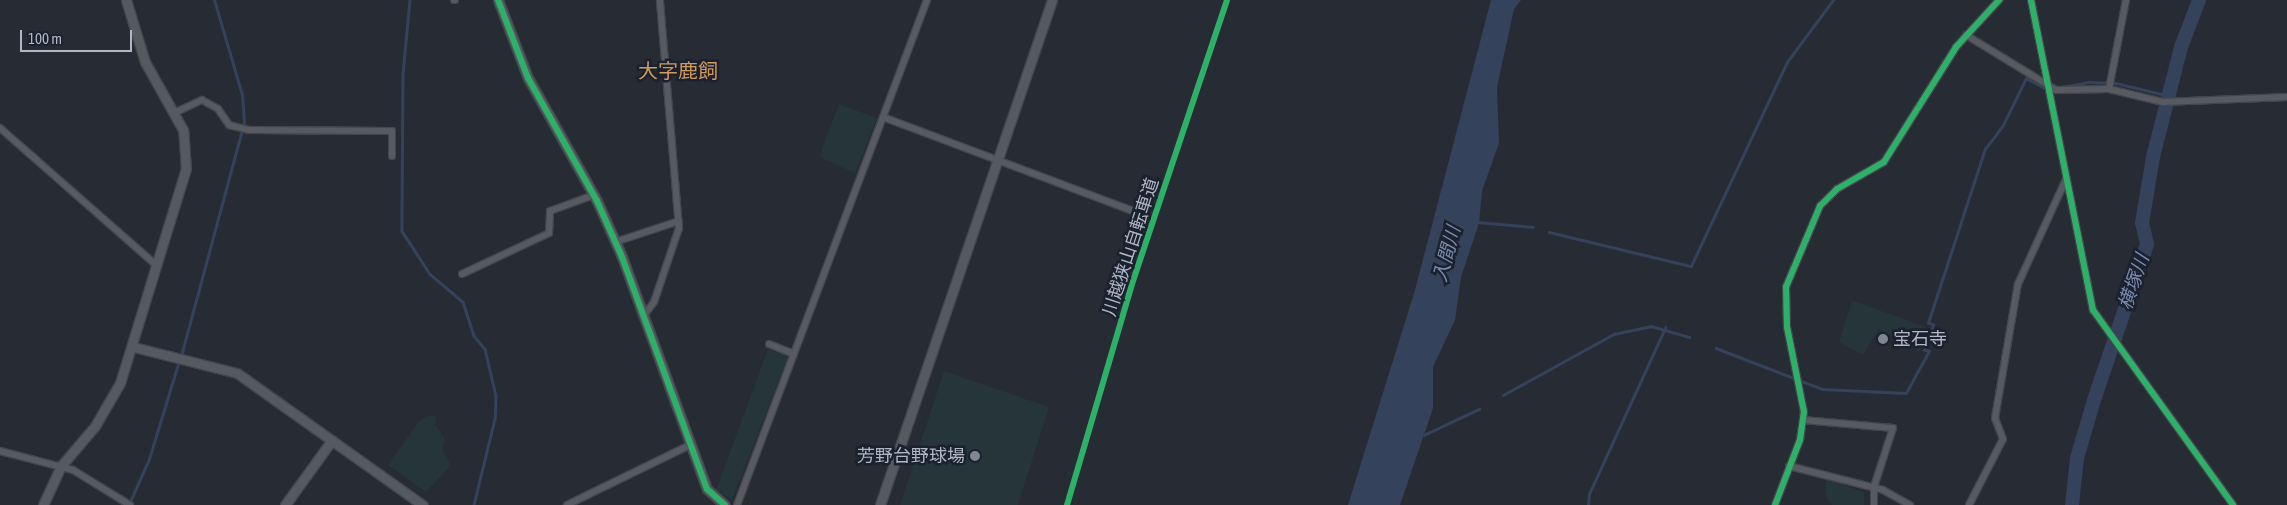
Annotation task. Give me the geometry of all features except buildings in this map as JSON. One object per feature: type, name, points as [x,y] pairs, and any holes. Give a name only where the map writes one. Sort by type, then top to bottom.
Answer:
[{"type":"street","points":[[43,505],[61,466],[106,410],[134,347],[186,169],[186,141],[174,113],[145,62],[126,0]]},
{"type":"street","points":[[498,0],[528,78],[594,195],[615,242],[645,314],[707,489],[725,505]]},
{"type":"street","points":[[645,314],[654,302],[676,244],[679,220],[660,0]]},
{"type":"street","points":[[737,505],[927,0]]},
{"type":"street","points":[[880,505],[1052,0]]},
{"type":"street","points":[[1775,505],[1803,420],[1786,292],[1820,206],[1837,189],[1884,162],[1966,35],[1999,0]]},
{"type":"street","points":[[2031,0],[2088,294],[2100,324],[2233,505]]},
{"type":"street","points":[[2108,89],[2126,0]]},
{"type":"street","points":[[1966,35],[2047,86],[2062,92],[2108,89],[2163,102],[2287,97]]},
{"type":"street","points":[[174,113],[202,100],[237,128],[249,130],[392,131],[392,156]]},
{"type":"street","points":[[883,117],[1140,213]]},
{"type":"street","points":[[0,128],[158,267]]},
{"type":"street","points":[[1968,505],[2002,439],[1995,418],[2018,284],[2066,179]]},
{"type":"street","points":[[462,274],[549,233],[550,211],[594,195]]},
{"type":"street","points":[[615,242],[679,220]]},
{"type":"street","points":[[769,344],[794,354]]},
{"type":"street","points":[[134,347],[237,373],[423,505]]},
{"type":"street","points":[[1803,420],[1893,428],[1874,487],[1874,505]]},
{"type":"street","points":[[285,505],[332,440]]},
{"type":"street","points":[[567,505],[692,444]]},
{"type":"street","points":[[0,452],[61,466],[130,505]]},
{"type":"street","points":[[1789,466],[1874,487],[1910,505]]},
{"type":"shaded area","points":[[839,104],[877,118],[855,173],[819,157]]},
{"type":"shaded area","points":[[1852,300],[1930,329],[1919,352],[1879,329],[1863,355],[1839,342]]},
{"type":"shaded area","points":[[768,349],[788,357],[732,500],[716,490]]},
{"type":"shaded area","name":"芳野台野球場","points":[[944,371],[1049,407],[1018,505],[900,505]]},
{"type":"shaded area","points":[[430,415],[436,417],[435,425],[445,438],[442,449],[451,465],[426,492],[388,465],[420,420]]},
{"type":"shaded area","points":[[1826,479],[1864,492],[1864,505],[1832,505],[1826,497]]},
{"type":"water","name":"入間川","points":[[1491,0],[1521,0],[1514,9],[1497,87],[1499,143],[1482,191],[1479,223],[1461,277],[1455,320],[1433,367],[1433,408],[1400,505],[1348,505],[1415,290]]},
{"type":"waterway","points":[[181,356],[244,123],[242,95],[214,0]]},
{"type":"waterway","points":[[410,0],[403,74],[402,231],[430,274],[463,302],[474,336],[485,349],[496,396],[495,419],[474,505]]},
{"type":"waterway","points":[[1549,232],[1691,266],[1787,62],[1833,0]]},
{"type":"waterway","name":"横塚川","points":[[2072,505],[2077,458],[2095,397],[2147,244],[2142,223],[2153,157],[2181,47],[2199,0]]},
{"type":"waterway","points":[[1716,348],[1822,389],[1906,393],[1929,351],[1924,350],[1933,325],[1928,323],[1985,149],[2003,125],[2026,78],[2049,90]]},
{"type":"waterway","points":[[2057,88],[2089,82],[2116,83],[2170,96]]},
{"type":"waterway","points":[[1477,222],[1533,227]]},
{"type":"waterway","points":[[1503,395],[1614,334],[1651,326],[1689,337]]},
{"type":"waterway","points":[[1588,505],[1589,494],[1665,328]]},
{"type":"waterway","points":[[129,504],[149,459],[179,361]]},
{"type":"waterway","points":[[1424,435],[1479,409]]},
{"type":"cycle path","points":[[498,0],[528,78],[597,201],[622,257],[707,489],[725,505]]},
{"type":"cycle path","name":"川越狭山自転車道","points":[[1067,505],[1132,284],[1227,0]]},
{"type":"cycle path","points":[[1775,505],[1800,440],[1804,412],[1787,327],[1786,287],[1820,206],[1837,189],[1884,162],[1956,47],[1999,0]]},
{"type":"cycle path","points":[[2031,0],[2093,310],[2233,505]]},
{"type":"place","name":"宝石寺","points":[[1883,339]]},
{"type":"place","name":"芳野台野球場","points":[[975,456]]},
{"type":"district","name":"大字鹿飼","points":[[678,70]]}]
